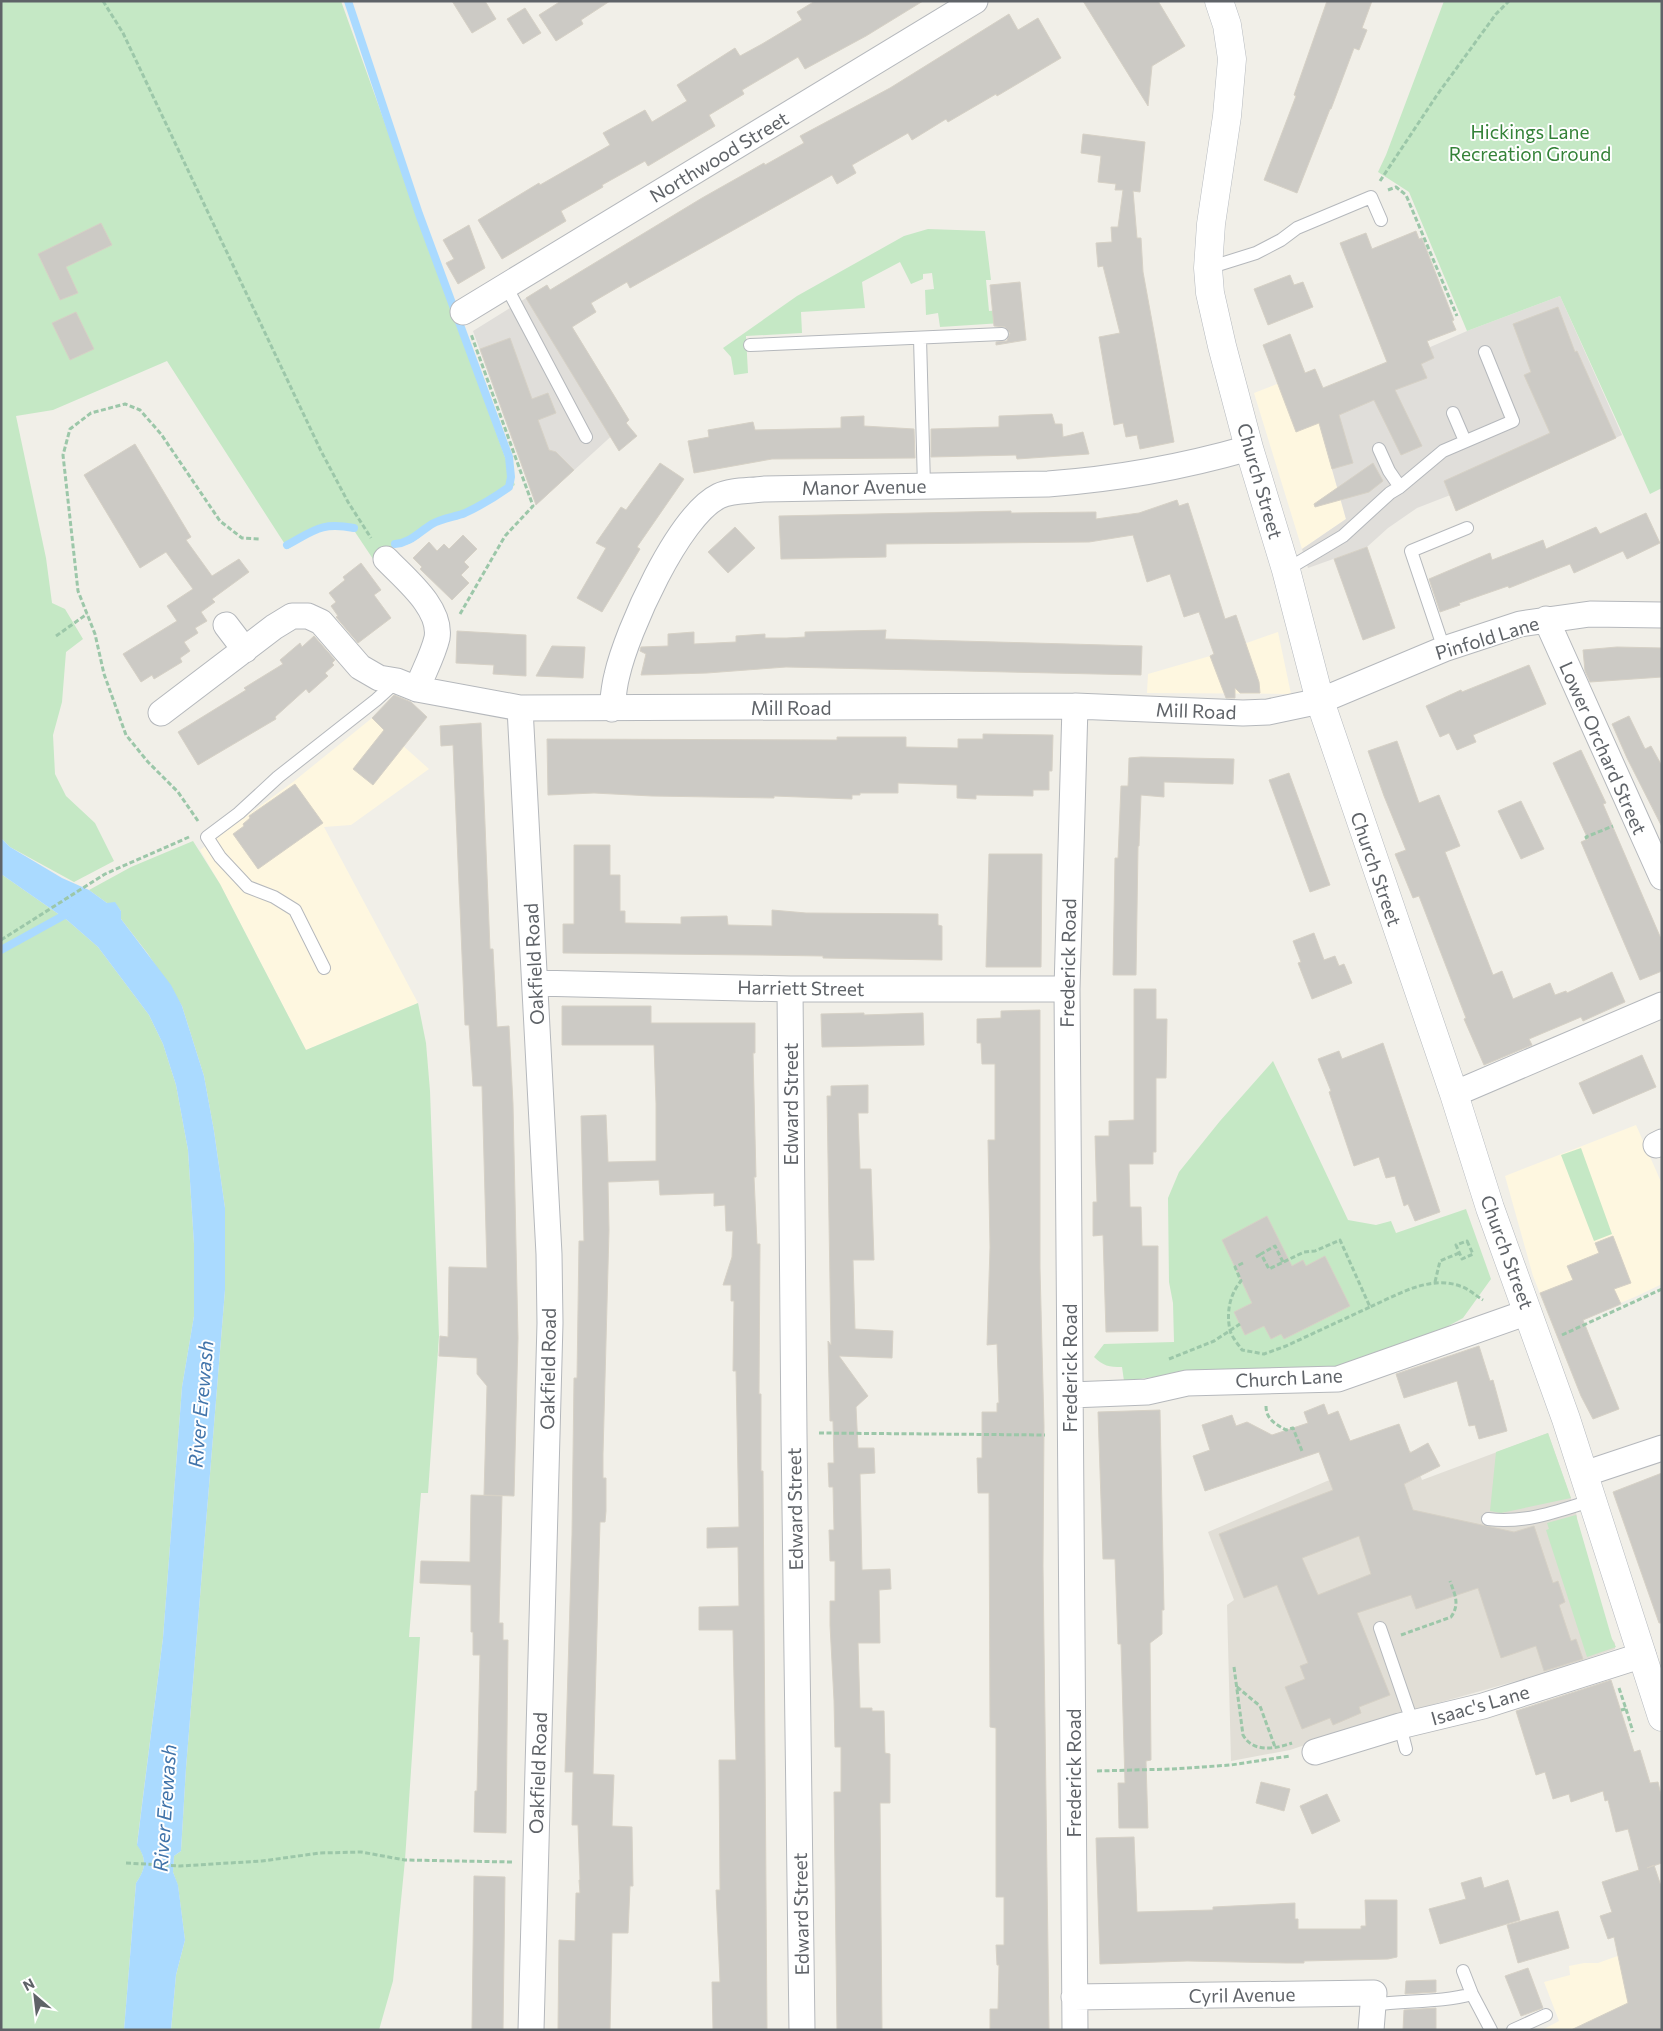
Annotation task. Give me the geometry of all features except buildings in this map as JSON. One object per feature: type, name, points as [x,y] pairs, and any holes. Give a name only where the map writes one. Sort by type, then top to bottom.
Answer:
[{"type":"main road","name":"Church Street","points":[[1219,1],[1227,25],[1232,59],[1227,116],[1211,224],[1208,268],[1210,293],[1222,346],[1249,448],[1286,570],[1320,701],[1454,1094],[1490,1208],[1519,1316],[1540,1344],[1593,1500],[1662,1717]]},
{"type":"street","name":"Northwood Street","points":[[463,312],[975,1]]},
{"type":"street","name":"Manor Avenue","points":[[612,709],[617,675],[639,612],[654,580],[678,540],[696,515],[719,496],[764,490],[1048,484],[1092,481],[1185,464],[1249,448]]},
{"type":"street","points":[[386,559],[431,608],[438,625],[437,637],[407,685]]},
{"type":"street","name":"Pinfold Lane","points":[[1320,701],[1444,649],[1520,624],[1590,614],[1662,616]]},
{"type":"street","name":"Mill Road","points":[[161,713],[274,627],[292,616],[308,616],[321,622],[360,667],[379,678],[520,708],[1075,706],[1243,713],[1268,712],[1320,701]]},
{"type":"street","name":"Lower Orchard Street","points":[[1546,619],[1662,878]]},
{"type":"street","points":[[226,625],[245,650]]},
{"type":"street","name":"Frederick Road","points":[[1075,706],[1067,989],[1075,2030]]},
{"type":"street","name":"Oakfield Road","points":[[520,708],[549,1254],[550,1323],[531,2030]]},
{"type":"street","name":"Harriett Street","points":[[535,983],[790,989],[1067,989]]},
{"type":"street","name":"Edward Street","points":[[790,989],[802,2030]]},
{"type":"street","points":[[1454,1094],[1660,1009]]},
{"type":"street","name":"Church Lane","points":[[1071,1395],[1147,1392],[1187,1383],[1338,1379],[1519,1316]]},
{"type":"street","points":[[1584,1474],[1662,1448]]},
{"type":"street","name":"Isaac's Lane","points":[[1315,1752],[1406,1733],[1483,1706],[1643,1655]]},
{"type":"street","name":"Cyril Avenue","points":[[1074,1996],[1374,1993],[1373,2005]]},
{"type":"street","points":[[1371,2030],[1373,2005]]},
{"type":"lane","points":[[1208,268],[1256,253],[1281,240],[1297,228],[1371,197],[1381,220]]},
{"type":"lane","points":[[506,286],[586,437]]},
{"type":"lane","points":[[750,345],[1002,334]]},
{"type":"lane","points":[[920,338],[924,486]]},
{"type":"lane","points":[[1286,570],[1343,536],[1390,493],[1400,488],[1443,451],[1514,421],[1485,352]]},
{"type":"lane","points":[[1453,413],[1465,442]]},
{"type":"lane","points":[[1379,449],[1389,471],[1400,488]]},
{"type":"lane","points":[[1444,649],[1411,551],[1467,528]]},
{"type":"lane","points":[[324,968],[295,910],[274,897],[248,888],[220,857],[207,837],[238,813],[278,777],[362,711],[407,685]]},
{"type":"lane","points":[[1488,1519],[1511,1521],[1564,1509],[1593,1500]]},
{"type":"lane","points":[[1380,1628],[1406,1733]]},
{"type":"lane","points":[[1463,1971],[1472,1994],[1491,2030]]},
{"type":"lane","points":[[1373,2005],[1391,2002],[1444,2000],[1472,1994]]},
{"type":"lane","points":[[1513,2030],[1546,2015]]},
{"type":"path","points":[[103,1],[123,33],[322,451],[348,502],[368,535],[386,559]]},
{"type":"path","points":[[1383,175],[1496,14],[1509,1]]},
{"type":"path","points":[[1371,197],[1396,187],[1406,195],[1457,316]]},
{"type":"path","points":[[437,637],[459,616],[505,536],[533,506],[463,312]]},
{"type":"path","points":[[210,835],[178,792],[148,762],[126,735],[104,674],[95,634],[78,591],[63,455],[70,429],[91,413],[125,404],[140,410],[162,434],[220,521],[242,538],[260,539]]},
{"type":"path","points":[[56,636],[87,614]]},
{"type":"path","points":[[1587,839],[1586,837],[1634,817]]},
{"type":"path","points":[[1,940],[121,865],[191,836]]},
{"type":"path","points":[[1261,1254],[1269,1269],[1304,1252],[1315,1250],[1340,1240],[1370,1307]]},
{"type":"path","points":[[1467,1241],[1472,1254],[1462,1259],[1460,1253],[1456,1245],[1467,1241]]},
{"type":"path","points":[[1256,1256],[1275,1246],[1283,1262]]},
{"type":"path","points":[[1435,1282],[1440,1261],[1460,1253]]},
{"type":"path","points":[[1243,1263],[1235,1267],[1241,1281],[1233,1291],[1230,1302],[1230,1331],[1242,1350],[1264,1354],[1286,1346],[1423,1284],[1435,1282],[1460,1286],[1519,1316]]},
{"type":"path","points":[[1540,1344],[1662,1289]]},
{"type":"path","points":[[1165,1360],[1214,1341],[1240,1324]]},
{"type":"path","points":[[1266,1381],[1266,1415],[1270,1420],[1286,1430],[1293,1428],[1302,1451]]},
{"type":"path","points":[[794,1434],[1071,1435]]},
{"type":"path","points":[[1384,1641],[1451,1617],[1458,1603],[1450,1581]]},
{"type":"path","points":[[1234,1667],[1243,1735],[1248,1744],[1257,1748],[1288,1745]]},
{"type":"path","points":[[1237,1687],[1260,1706],[1275,1747]]},
{"type":"path","points":[[1626,1709],[1633,1732]]},
{"type":"path","points":[[1074,1772],[1231,1765],[1315,1752]]},
{"type":"path","points":[[126,1863],[180,1866],[262,1861],[320,1853],[362,1852],[405,1860],[535,1863]]},
{"type":"shaded area","points":[[547,285],[629,420],[536,505],[473,331]]},
{"type":"shaded area","points":[[1560,296],[1622,435],[1476,502],[1453,494],[1417,508],[1388,528],[1367,547],[1308,568],[1302,549],[1346,519],[1319,423],[1374,400],[1373,372],[1467,331]]},
{"type":"shaded area","points":[[1371,368],[1383,396],[1319,423],[1346,519],[1302,549],[1254,393],[1315,369],[1323,388]]},
{"type":"shaded area","points":[[1278,632],[1291,694],[1147,693],[1148,674],[1210,656]]},
{"type":"shaded area","points":[[372,718],[429,769],[351,825],[324,827],[418,1003],[306,1050],[220,884],[200,850],[293,782]]},
{"type":"shaded area","points":[[1636,1125],[1662,1184],[1662,1284],[1555,1331],[1533,1276],[1505,1176]]},
{"type":"shaded area","points":[[1548,1433],[1577,1516],[1611,1638],[1615,1643],[1615,1649],[1545,1673],[1388,1717],[1290,1750],[1231,1761],[1227,1605],[1234,1600],[1208,1532],[1327,1481],[1411,1451],[1422,1480]]},
{"type":"shaded area","points":[[1662,1940],[1662,2030],[1542,2030],[1559,2021],[1544,1982],[1570,1975],[1569,1966],[1598,1963]]},
{"type":"green space","points":[[1,1],[341,1],[515,485],[464,515],[434,525],[409,544],[393,546],[394,554],[377,565],[355,532],[344,530],[326,529],[319,531],[288,549],[167,361],[53,410],[16,416],[46,558],[52,603],[65,609],[83,639],[66,652],[62,702],[53,735],[55,774],[66,796],[95,823],[114,861],[74,882],[10,847],[1,838]]},
{"type":"green space","name":"Hickings Lane Recreation Ground","points":[[1444,1],[1662,1],[1662,488],[1650,494],[1560,296],[1467,331],[1409,192],[1378,172]]},
{"type":"green space","points":[[928,229],[985,231],[991,280],[986,280],[989,311],[999,310],[1002,323],[940,327],[938,313],[926,315],[925,290],[934,289],[932,273],[923,274],[923,279],[911,284],[900,262],[862,282],[865,308],[801,312],[802,333],[746,336],[748,373],[734,375],[731,357],[723,348],[797,296],[904,236]]},
{"type":"green space","points":[[193,841],[220,884],[306,1050],[418,1003],[426,1043],[430,1091],[439,1336],[428,1493],[421,1493],[409,1637],[420,1637],[405,1860],[393,1981],[379,2030],[171,2030],[176,1975],[185,1940],[178,1886],[173,1872],[174,1856],[181,1851],[186,1768],[225,1290],[225,1208],[204,1076],[182,1006],[148,954],[121,919],[121,911],[115,903],[107,903],[89,890],[131,867]]},
{"type":"green space","points":[[1,874],[67,920],[98,947],[149,1015],[163,1044],[176,1085],[188,1150],[194,1244],[194,1316],[182,1387],[163,1638],[137,1844],[144,1859],[144,1864],[142,1873],[136,1883],[124,2030],[1,2030]]},
{"type":"green space","points":[[1273,1061],[1348,1220],[1376,1225],[1391,1221],[1396,1233],[1466,1209],[1491,1279],[1463,1318],[1364,1365],[1247,1372],[1215,1369],[1124,1381],[1122,1367],[1106,1365],[1094,1357],[1104,1344],[1174,1342],[1173,1303],[1169,1282],[1168,1198],[1179,1172],[1220,1121]]},
{"type":"green space","points":[[1581,1148],[1612,1234],[1594,1241],[1561,1155]]},
{"type":"green space","points":[[1548,1433],[1571,1498],[1501,1513],[1490,1511],[1496,1452]]},
{"type":"green space","points":[[1576,1515],[1612,1639],[1616,1647],[1587,1657],[1546,1530],[1549,1529],[1547,1523]]},
{"type":"water","name":"River Erewash","points":[[1,838],[10,847],[62,878],[89,890],[107,903],[115,902],[121,911],[121,919],[171,985],[182,1006],[204,1076],[225,1208],[225,1290],[186,1768],[181,1851],[174,1856],[173,1872],[178,1885],[185,1940],[176,1975],[171,2030],[124,2030],[136,1883],[142,1873],[144,1864],[144,1859],[137,1845],[163,1638],[182,1387],[194,1316],[194,1244],[188,1150],[176,1085],[163,1044],[149,1015],[98,947],[67,920],[1,874]]},
{"type":"waterway","points":[[348,1],[419,214],[509,457],[511,477],[509,487],[493,498],[465,513],[436,522],[410,539],[395,544]]},
{"type":"waterway","points":[[287,545],[312,531],[326,527],[343,526],[354,528]]},
{"type":"waterway","points":[[1,950],[70,912]]}]
